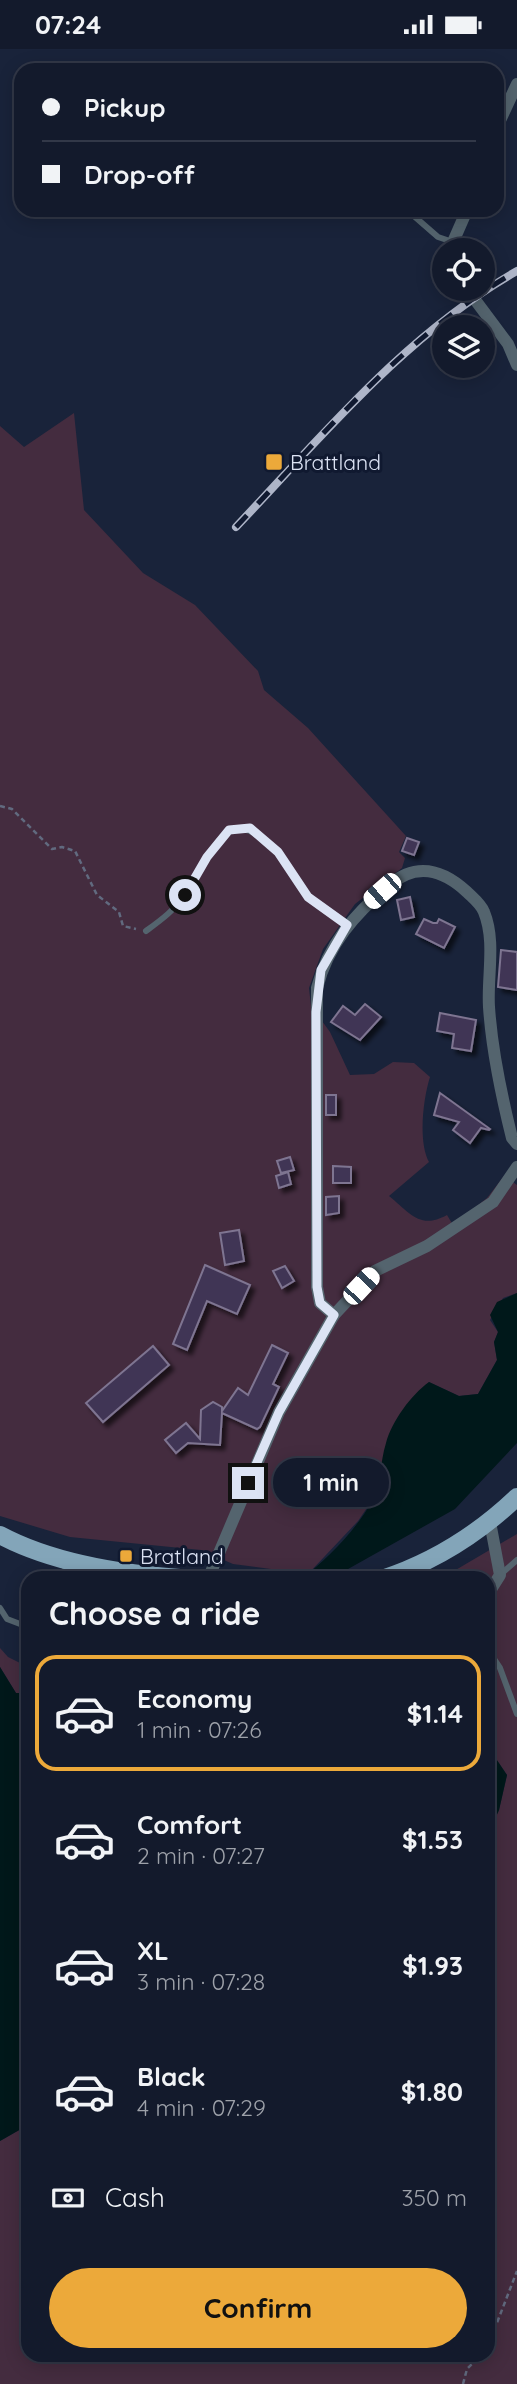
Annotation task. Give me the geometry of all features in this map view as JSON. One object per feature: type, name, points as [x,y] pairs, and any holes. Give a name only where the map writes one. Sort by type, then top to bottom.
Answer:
[{"type":"main road","points":[[402,1571],[432,1559],[490,1523],[517,1497]]},
{"type":"main road","points":[[0,1535],[46,1555],[140,1571]]},
{"type":"street","points":[[504,112],[517,84]]},
{"type":"street","points":[[456,238],[464,217]]},
{"type":"street","points":[[476,301],[508,344],[517,365]]},
{"type":"street","points":[[334,1315],[320,1303],[317,1287],[316,1012],[321,970],[347,925],[398,877],[415,870],[442,873],[475,899],[484,910],[494,1066],[512,1138],[517,1144]]},
{"type":"street","points":[[211,1571],[279,1412],[334,1315],[375,1271],[427,1246],[493,1202],[517,1167]]},
{"type":"street","points":[[490,1523],[499,1575],[495,1582]]},
{"type":"lane","points":[[415,217],[440,238]]},
{"type":"lane","points":[[146,931],[170,913],[207,857],[229,830],[239,828],[250,828],[278,852],[308,897],[347,925]]},
{"type":"lane","points":[[65,1571],[68,1560]]},
{"type":"lane","points":[[499,1575],[517,1560]]},
{"type":"lane","points":[[0,1608],[7,1619],[21,1624]]},
{"type":"lane","points":[[495,1660],[517,1714]]},
{"type":"path","points":[[0,806],[12,809],[52,849],[62,847],[75,851],[97,895],[120,912],[123,926],[146,931]]},
{"type":"path","points":[[495,2328],[517,2271]]},
{"type":"path","points":[[463,2384],[467,2369],[474,2362]]},
{"type":"shaded area","points":[[74,413],[84,510],[143,573],[195,605],[258,671],[264,690],[308,728],[406,836],[399,852],[405,858],[402,868],[355,904],[323,949],[309,988],[311,1006],[330,1032],[350,1075],[374,1074],[393,1062],[414,1063],[430,1077],[423,1120],[424,1143],[429,1162],[389,1196],[422,1220],[430,1221],[447,1215],[453,1225],[487,1198],[504,1176],[517,1185],[517,1293],[503,1298],[490,1320],[498,1332],[494,1342],[497,1360],[478,1394],[459,1396],[429,1382],[379,1476],[373,1499],[358,1521],[311,1571],[286,1571],[233,1564],[201,1550],[70,1537],[0,1516],[0,426],[24,447]]},
{"type":"shaded area","points":[[517,1293],[517,1443],[455,1509],[344,1571],[311,1571],[341,1543],[366,1512],[377,1487],[389,1435],[397,1417],[416,1394],[429,1382],[459,1396],[478,1394],[497,1360],[494,1342],[498,1332],[490,1315],[497,1302]]},
{"type":"shaded area","points":[[517,1534],[517,2384],[0,2384],[0,2141],[21,2129],[21,2362],[495,2362],[495,1819],[507,1775],[495,1757],[495,1571],[454,1571]]},
{"type":"shaded area","points":[[0,1648],[8,1657],[21,1664],[21,1693],[16,1693],[0,1667]]},
{"type":"shaded area","points":[[0,1667],[16,1693],[21,1693],[21,2129],[0,2141]]},
{"type":"shaded area","points":[[495,1757],[507,1775],[495,1819]]},
{"type":"building","points":[[407,838],[419,842],[414,855],[402,851]]},
{"type":"building","points":[[410,897],[414,917],[401,920],[397,900]]},
{"type":"building","points":[[424,919],[437,923],[439,919],[455,927],[444,948],[416,934]]},
{"type":"building","points":[[501,950],[517,952],[517,990],[498,987]]},
{"type":"building","points":[[365,1004],[381,1017],[360,1040],[331,1022],[343,1006],[355,1015]]},
{"type":"building","points":[[440,1013],[476,1020],[471,1051],[452,1048],[454,1034],[437,1031]]},
{"type":"building","points":[[440,1093],[490,1129],[481,1128],[470,1143],[453,1130],[459,1122],[434,1115]]},
{"type":"building","points":[[326,1095],[336,1095],[336,1115],[326,1115]]},
{"type":"building","points":[[290,1157],[294,1170],[281,1173],[277,1161]]},
{"type":"building","points":[[333,1166],[351,1167],[351,1183],[333,1183]]},
{"type":"building","points":[[288,1172],[291,1184],[279,1188],[276,1176]]},
{"type":"building","points":[[339,1196],[339,1213],[326,1215],[326,1197]]},
{"type":"building","points":[[239,1230],[244,1261],[225,1265],[220,1233]]},
{"type":"building","points":[[205,1265],[250,1285],[237,1314],[207,1301],[187,1350],[173,1344]]},
{"type":"building","points":[[285,1266],[294,1281],[282,1288],[273,1271]]},
{"type":"building","points":[[272,1345],[288,1353],[273,1384],[279,1387],[260,1427],[257,1429],[222,1413],[220,1445],[188,1443],[176,1453],[165,1440],[186,1423],[200,1439],[201,1410],[213,1402],[222,1407],[222,1411],[238,1388],[248,1395]]},
{"type":"building","points":[[153,1346],[169,1365],[103,1422],[86,1403]]},
{"type":"railway","points":[[236,527],[334,422],[402,355],[477,296],[517,271]]},
{"type":"place","name":"Brattland","points":[[274,462]]},
{"type":"place","name":"Bratland","points":[[126,1556]]},
{"type":"route","points":[[185,895],[207,857],[229,830],[250,828],[278,852],[308,897],[347,925],[321,970],[317,988],[315,1037],[317,1287],[320,1303],[334,1315],[279,1412],[248,1483]]}]
